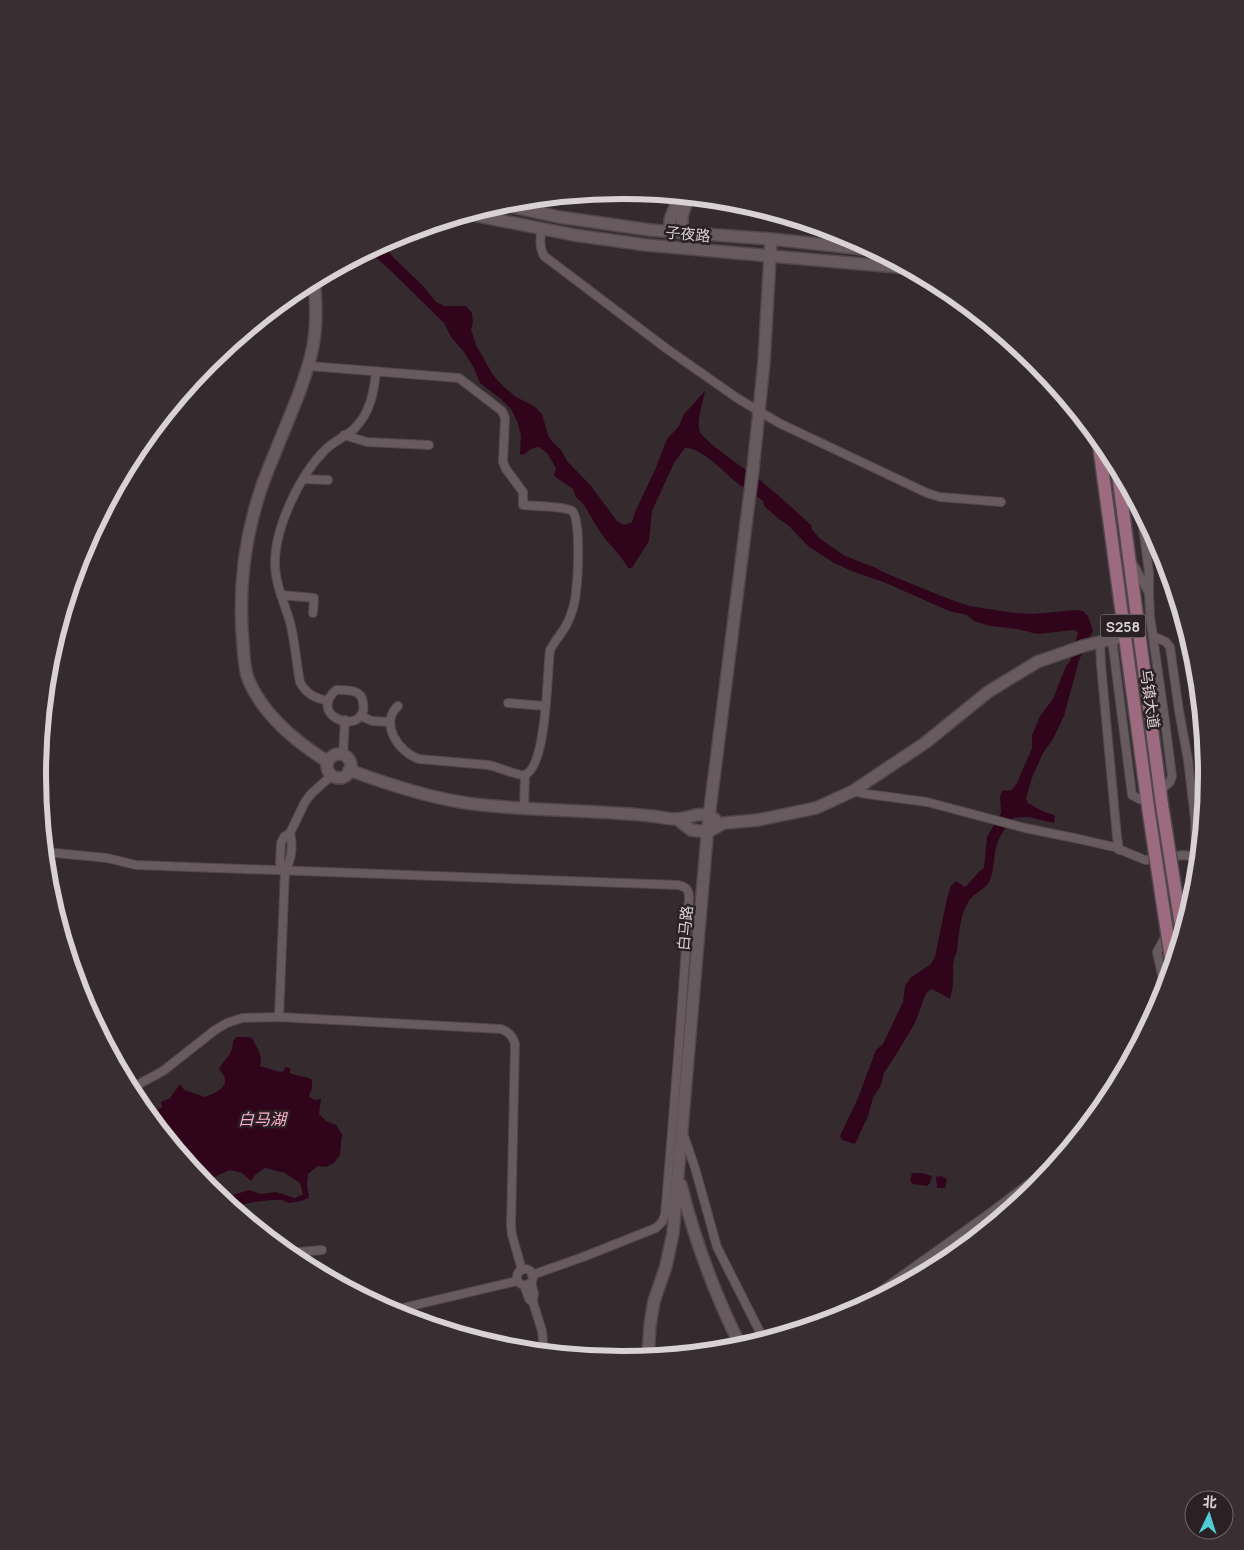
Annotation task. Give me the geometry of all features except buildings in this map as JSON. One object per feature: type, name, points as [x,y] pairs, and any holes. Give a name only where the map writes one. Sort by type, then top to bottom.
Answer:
[{"type":"main road","name":"乌镇大道","points":[[1100,454],[1147,801],[1170,951]]},
{"type":"main road","points":[[1102,465],[1107,465]]},
{"type":"main road","name":"乌镇大道","points":[[1119,483],[1160,791],[1180,917]]},
{"type":"street","points":[[670,232],[670,220],[677,202]]},
{"type":"street","points":[[682,233],[682,217],[686,203]]},
{"type":"street","name":"子夜路","points":[[520,208],[559,217],[670,232],[772,239],[852,248]]},
{"type":"street","name":"子夜路","points":[[482,217],[542,230],[646,245],[892,267]]},
{"type":"street","points":[[542,230],[540,241],[544,256],[622,316],[759,412],[928,493],[940,497],[1001,502]]},
{"type":"street","name":"白马路","points":[[648,1350],[654,1301],[666,1266],[673,1233],[709,816],[753,469],[764,362],[772,239]]},
{"type":"street","points":[[315,288],[317,314],[314,342],[308,366],[263,484],[253,519],[244,572],[242,630],[245,663],[249,680],[260,700],[270,715],[291,736],[328,762]]},
{"type":"street","points":[[308,366],[459,378],[502,411],[505,418],[503,462],[524,492],[522,505],[564,508],[576,514],[578,522],[578,562],[575,603],[569,620],[550,650],[542,738],[539,752],[530,771],[525,775],[518,775],[488,765],[411,757],[395,740],[390,722],[393,710],[398,706]]},
{"type":"street","points":[[328,701],[310,695],[300,682],[293,635],[276,574],[276,548],[286,514],[314,462],[326,449],[353,430],[363,417],[374,389],[376,371]]},
{"type":"street","points":[[344,436],[367,442],[429,445]]},
{"type":"street","points":[[304,479],[328,480]]},
{"type":"street","points":[[1144,533],[1150,572],[1149,593],[1153,636],[1172,776],[1170,782],[1160,791]]},
{"type":"street","points":[[1129,557],[1149,593]]},
{"type":"street","points":[[281,595],[314,598],[313,613]]},
{"type":"street","points":[[677,819],[691,830],[708,832],[724,823],[758,820],[816,808],[853,791],[925,743],[988,692],[1037,662],[1068,651],[1125,636]]},
{"type":"street","points":[[1153,636],[1166,642],[1170,647],[1196,826]]},
{"type":"street","points":[[1112,639],[1132,795],[1147,801]]},
{"type":"street","points":[[1099,642],[1116,838],[1119,850]]},
{"type":"street","points":[[336,690],[356,691],[363,700],[364,709],[361,716],[357,719],[345,720],[336,719],[331,716],[328,709],[328,701],[331,695],[336,690]]},
{"type":"street","points":[[508,703],[545,706]]},
{"type":"street","points":[[361,716],[372,721],[390,722]]},
{"type":"street","points":[[343,755],[345,720]]},
{"type":"street","points":[[285,870],[280,863],[280,842],[284,836],[290,833],[305,802],[316,790],[332,776],[344,776],[349,770],[349,760],[343,755],[336,754],[328,762],[328,769],[332,776]]},
{"type":"street","points":[[349,770],[399,788],[440,798],[494,806],[638,814],[677,819],[698,813],[724,823]]},
{"type":"street","points":[[524,808],[525,775]]},
{"type":"street","points":[[853,791],[926,802],[1025,828],[1079,838],[1146,860],[1192,856]]},
{"type":"street","points":[[279,1017],[285,870],[290,863],[292,840],[290,833]]},
{"type":"street","points":[[280,851],[290,852]]},
{"type":"street","points":[[51,852],[99,856],[136,864],[678,885],[685,887],[689,891],[675,1105],[665,1215],[662,1222],[656,1228],[526,1281],[404,1308]]},
{"type":"street","points":[[1162,974],[1158,949],[1183,905]]},
{"type":"street","points":[[139,1084],[163,1071],[204,1038],[227,1023],[242,1018],[279,1017],[501,1029],[511,1034],[516,1044],[511,1226],[522,1270]]},
{"type":"street","points":[[682,1130],[695,1168],[717,1247],[761,1334]]},
{"type":"street","points":[[678,1176],[696,1239],[713,1286],[737,1339]]},
{"type":"street","points":[[890,1284],[1024,1186]]},
{"type":"street","points":[[299,1252],[322,1250]]},
{"type":"street","points":[[522,1270],[517,1275],[526,1281]]},
{"type":"street","points":[[522,1270],[530,1271],[526,1281],[529,1299],[534,1302],[542,1331],[543,1345]]},
{"type":"water","points":[[387,250],[424,287],[436,302],[445,306],[466,306],[472,313],[473,323],[471,329],[476,345],[493,375],[516,397],[534,406],[542,414],[549,438],[561,450],[567,461],[591,486],[617,521],[624,525],[632,522],[667,439],[679,426],[684,414],[705,391],[699,423],[700,432],[704,437],[760,480],[812,526],[811,528],[819,538],[845,556],[969,606],[1033,614],[1076,610],[1083,611],[1088,616],[1093,631],[1079,660],[1064,716],[1053,739],[1043,753],[1026,798],[1028,803],[1044,812],[1055,815],[1054,823],[1029,817],[1013,818],[1002,834],[998,841],[989,882],[972,897],[965,909],[959,931],[957,952],[953,963],[953,984],[950,999],[932,989],[926,993],[915,1023],[884,1073],[881,1085],[873,1098],[868,1116],[855,1144],[842,1140],[840,1136],[858,1098],[876,1050],[883,1044],[903,1002],[905,986],[910,978],[931,964],[935,957],[951,886],[956,881],[965,887],[984,868],[987,837],[1001,813],[1000,797],[1002,791],[1012,790],[1017,783],[1032,748],[1032,735],[1040,716],[1053,699],[1066,666],[1070,662],[1078,632],[1074,630],[1037,634],[1017,629],[990,626],[974,621],[967,615],[949,611],[886,583],[834,563],[808,546],[788,525],[764,506],[763,501],[737,483],[705,456],[685,448],[674,463],[652,511],[649,541],[632,568],[628,568],[603,536],[584,505],[576,497],[573,489],[554,476],[556,468],[547,453],[539,447],[531,449],[523,455],[520,454],[521,435],[511,409],[480,383],[474,368],[464,352],[451,337],[444,323],[374,256]]},
{"type":"water","name":"白马湖","points":[[237,1037],[252,1038],[260,1055],[260,1066],[280,1072],[284,1071],[285,1067],[290,1068],[290,1073],[312,1080],[309,1096],[314,1100],[321,1099],[319,1114],[326,1121],[336,1125],[342,1134],[340,1155],[334,1163],[326,1167],[318,1166],[308,1174],[309,1198],[289,1203],[282,1200],[272,1200],[239,1205],[229,1196],[249,1190],[261,1194],[276,1192],[295,1198],[303,1194],[300,1183],[285,1173],[265,1168],[255,1175],[251,1181],[242,1173],[230,1170],[214,1177],[209,1176],[189,1155],[155,1111],[162,1107],[161,1102],[170,1098],[180,1084],[185,1090],[205,1097],[220,1090],[225,1083],[225,1079],[219,1069],[230,1053],[233,1041]]},
{"type":"water","points":[[912,1173],[932,1176],[930,1183],[927,1186],[913,1184],[910,1181]]},
{"type":"water","points":[[941,1176],[947,1179],[945,1188],[937,1188],[936,1177]]}]
